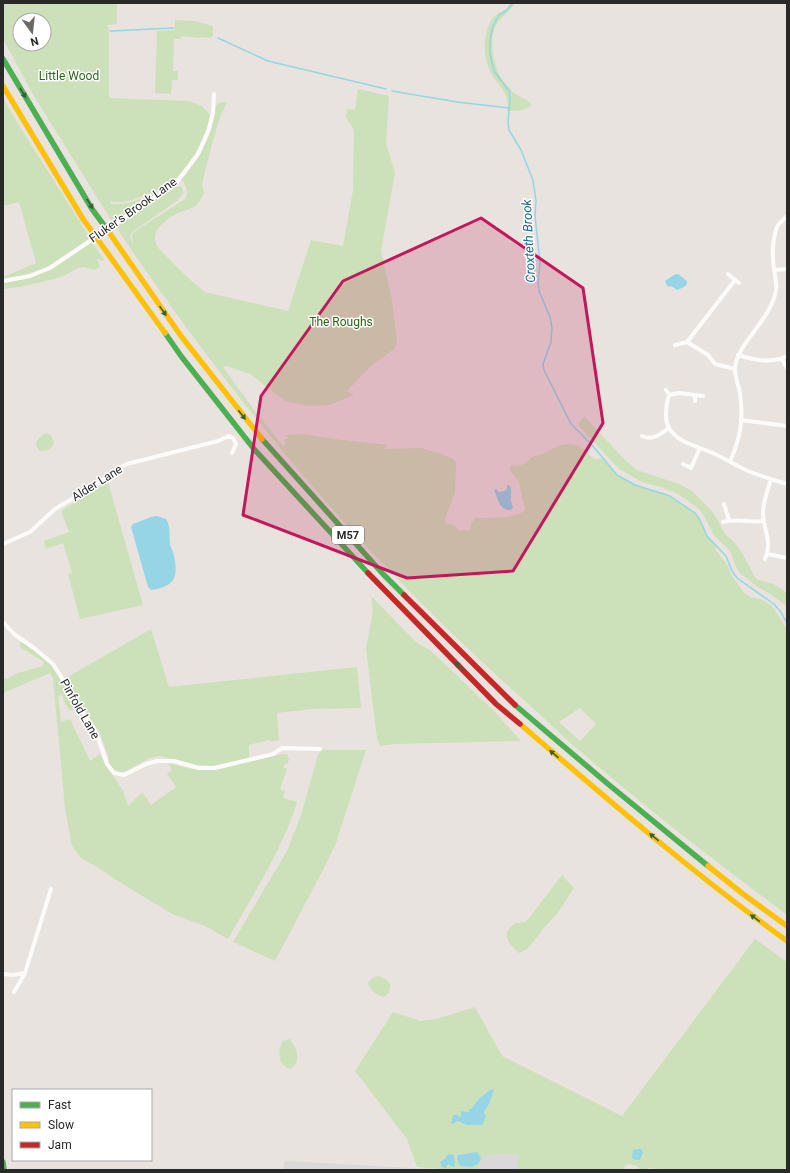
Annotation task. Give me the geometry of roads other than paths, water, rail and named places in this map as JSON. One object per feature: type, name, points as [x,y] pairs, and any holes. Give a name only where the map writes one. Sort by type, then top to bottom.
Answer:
[{"type":"main road","name":"M57","points":[[3,59],[92,209],[180,336],[261,438],[383,574],[511,701],[614,789],[743,894],[787,926]]},
{"type":"main road","name":"M57","points":[[3,86],[83,219],[181,356],[254,449],[375,581],[496,704],[601,794],[733,902],[787,941]]},
{"type":"main road","points":[[3,1162],[4,1170]]},
{"type":"street","name":"Fluker's Brook Lane","points":[[3,281],[30,276],[50,268],[167,189],[184,174],[198,154],[209,129],[213,113],[214,94]]},
{"type":"street","points":[[730,462],[740,435],[742,406],[735,369],[738,355],[772,304],[776,290],[772,244],[778,226],[787,216]]},
{"type":"street","points":[[774,270],[787,269]]},
{"type":"street","points":[[728,274],[740,283]]},
{"type":"street","points":[[675,345],[687,342],[735,280]]},
{"type":"street","points":[[687,342],[708,355],[715,364],[735,369]]},
{"type":"street","points":[[738,355],[756,360],[770,361],[782,359],[787,356]]},
{"type":"street","points":[[782,359],[787,368]]},
{"type":"street","points":[[666,390],[669,395],[666,417],[669,428],[677,438],[747,471],[787,484]]},
{"type":"street","points":[[669,395],[679,393],[704,396]]},
{"type":"street","points":[[695,395],[695,401]]},
{"type":"street","points":[[741,420],[787,426]]},
{"type":"street","points":[[642,436],[647,439],[655,437],[669,428]]},
{"type":"street","name":"Alder Lane","points":[[3,544],[30,532],[55,509],[96,485],[117,469],[127,464],[218,441],[229,436],[233,438],[236,444],[232,453]]},
{"type":"street","points":[[646,444],[647,439]]},
{"type":"street","points":[[689,473],[700,448]]},
{"type":"street","points":[[683,464],[691,468]]},
{"type":"street","points":[[765,559],[768,554],[768,540],[764,521],[764,504],[771,479]]},
{"type":"street","points":[[724,504],[729,520]]},
{"type":"street","points":[[724,522],[729,520],[746,520],[755,522],[764,521]]},
{"type":"street","points":[[768,554],[787,558]]},
{"type":"street","name":"Pinfold Lane","points":[[3,622],[14,634],[53,664],[96,732],[107,764],[114,773],[124,775],[146,764],[157,761],[174,761],[199,768],[215,768],[273,754],[282,748],[320,749]]},
{"type":"street","points":[[14,992],[25,973],[51,890]]},
{"type":"street","points":[[3,974],[13,975],[25,973]]},
{"type":"water","points":[[678,274],[687,281],[687,284],[677,290],[671,286],[668,287],[665,281]]},
{"type":"water","points":[[507,485],[511,488],[511,501],[513,507],[511,510],[507,510],[501,506],[494,490],[496,489],[499,492],[505,491],[507,489]]},
{"type":"water","points":[[157,516],[166,519],[169,525],[170,545],[176,568],[174,579],[171,583],[151,590],[148,587],[131,527],[133,524]]},
{"type":"water","points":[[491,1089],[494,1090],[489,1104],[484,1112],[486,1117],[482,1125],[466,1125],[458,1121],[452,1124],[451,1123],[453,1115],[460,1117],[461,1111],[469,1112],[469,1109],[471,1109],[479,1099]]},
{"type":"water","points":[[641,1149],[643,1152],[640,1160],[636,1160],[632,1158],[633,1150]]},
{"type":"water","points":[[477,1152],[481,1158],[478,1164],[471,1167],[460,1166],[457,1159],[458,1155]]},
{"type":"water","points":[[450,1154],[454,1155],[455,1166],[453,1167],[448,1164],[446,1168],[442,1167],[440,1162]]},
{"type":"waterway","name":"Croxteth Brook","points":[[513,3],[506,11],[499,15],[493,26],[490,40],[490,54],[494,71],[509,91],[509,130],[521,150],[533,180],[536,201],[535,215],[540,263],[538,282],[539,291],[550,317],[552,328],[551,342],[543,364],[544,370],[571,424],[592,445],[617,475],[635,485],[670,496],[695,513],[707,536],[726,556],[732,571],[737,578],[774,604],[787,623]]},
{"type":"waterway","points":[[110,31],[174,28]]},
{"type":"waterway","points":[[218,38],[268,61],[386,89]]},
{"type":"waterway","points":[[392,91],[457,102],[509,108]]},
{"type":"park label","name":"Little Wood","points":[[69,76]]},
{"type":"park label","name":"The Roughs","points":[[341,322]]}]
